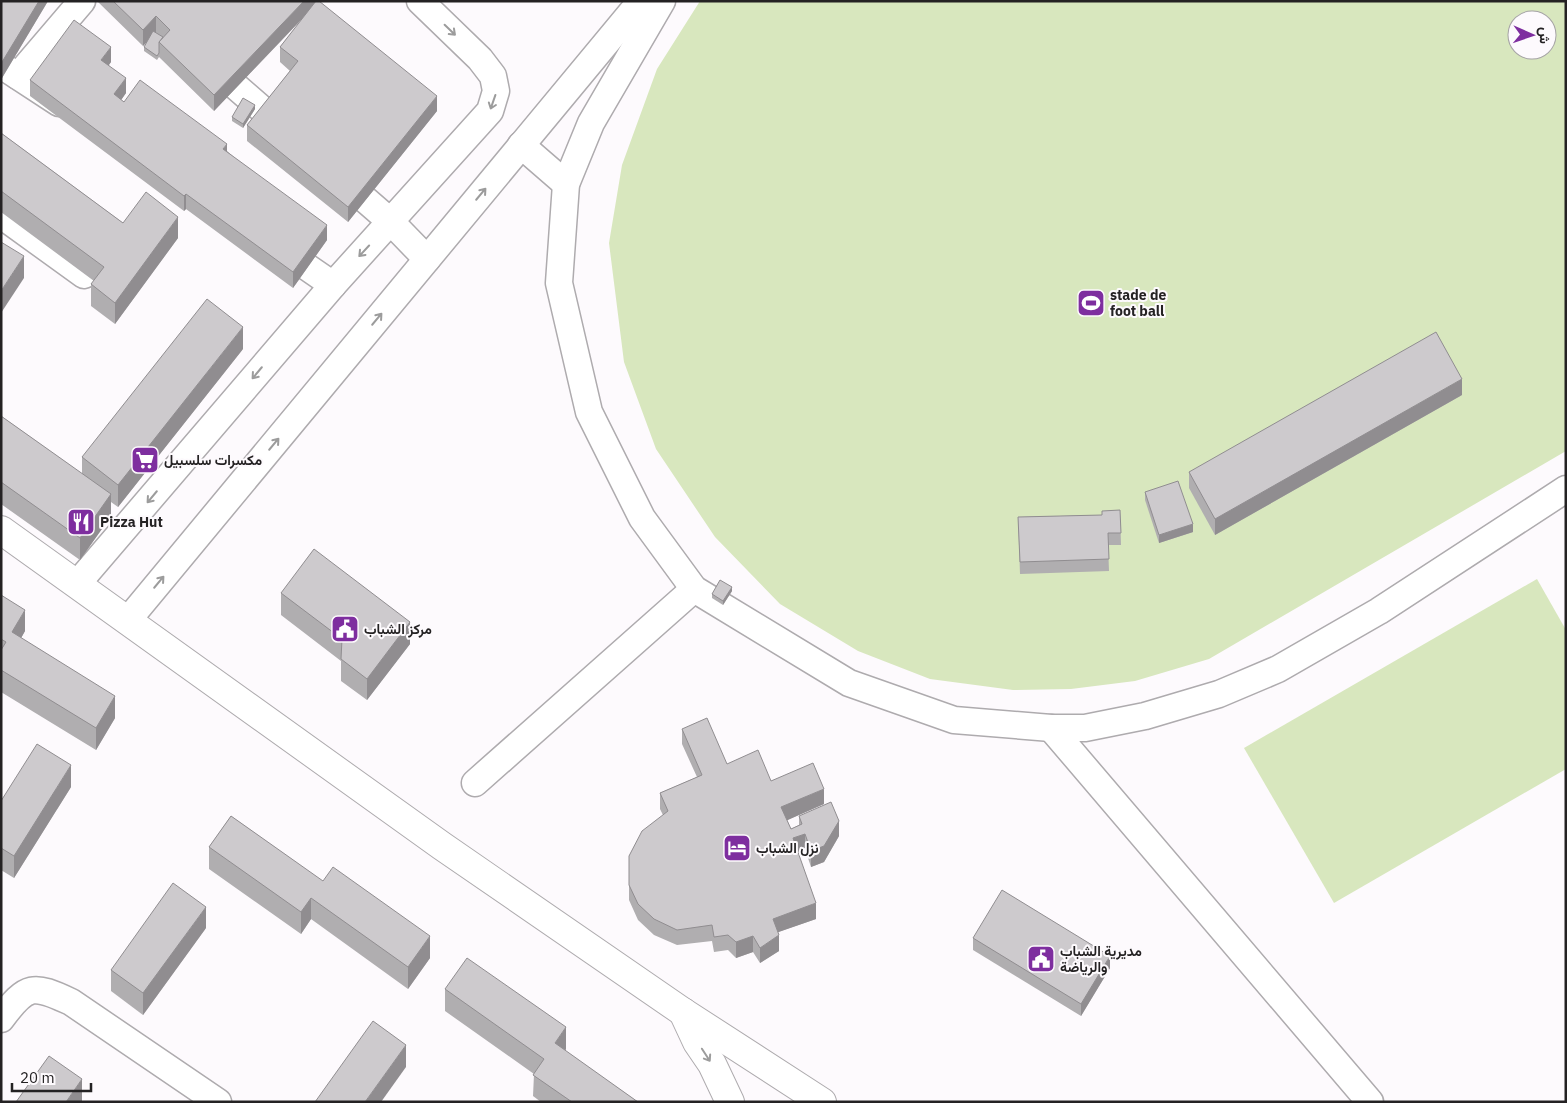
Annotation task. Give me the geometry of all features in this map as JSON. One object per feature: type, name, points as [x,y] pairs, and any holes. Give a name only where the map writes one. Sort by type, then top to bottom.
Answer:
[{"type":"main road","points":[[1,530],[442,846],[683,1012],[822,1102]]},
{"type":"main road","points":[[683,1012],[697,1042],[712,1064],[730,1102]]},
{"type":"street","points":[[75,113],[9,70],[82,1]]},
{"type":"street","points":[[78,584],[333,285],[490,111],[496,91],[493,76],[480,59],[420,1]]},
{"type":"street","points":[[128,620],[641,1]]},
{"type":"street","points":[[662,1],[591,123],[566,184],[559,283],[589,412],[642,518],[694,589],[849,683],[954,720],[1051,728],[1085,728],[1145,716],[1219,694],[1278,669],[1379,611],[1566,489]]},
{"type":"street","points":[[191,47],[391,222],[427,259]]},
{"type":"street","points":[[522,145],[566,184]]},
{"type":"street","points":[[1,215],[84,275]]},
{"type":"street","points":[[262,236],[333,285]]},
{"type":"street","points":[[475,783],[694,589]]},
{"type":"street","points":[[1051,728],[1370,1102]]},
{"type":"street","points":[[1,1019],[22,994],[30,990],[46,991],[71,1002],[218,1102]]},
{"type":"green space","name":"stade de foot ball","points":[[700,1],[1566,1],[1566,451],[1209,659],[1135,681],[1071,689],[1013,690],[930,679],[858,651],[780,604],[715,537],[656,449],[624,362],[609,243],[622,165],[657,69]]},
{"type":"green space","points":[[1537,579],[1566,630],[1566,769],[1334,903],[1244,748]]},
{"type":"building","points":[[1,1],[39,1],[2,62],[1,62]]},
{"type":"building","points":[[113,1],[304,1],[214,95],[159,42],[170,30],[156,16],[143,30]]},
{"type":"building","points":[[316,1],[319,1],[437,96],[348,207],[247,125],[298,61],[280,47]]},
{"type":"building","points":[[74,20],[111,47],[101,60],[126,78],[114,94],[124,102],[140,80],[227,144],[223,149],[327,225],[293,272],[186,194],[184,196],[30,80]]},
{"type":"building","points":[[153,31],[163,37],[159,42],[159,53],[157,56],[144,47]]},
{"type":"building","points":[[243,98],[255,105],[243,124],[232,117]]},
{"type":"building","points":[[1,133],[123,223],[146,192],[178,217],[115,303],[91,284],[104,267],[1,191]]},
{"type":"building","points":[[1,242],[24,256],[1,291]]},
{"type":"building","points":[[207,299],[243,327],[118,485],[82,457]]},
{"type":"building","points":[[1436,332],[1462,379],[1215,519],[1189,472]]},
{"type":"building","points":[[1,416],[111,494],[80,538],[1,482]]},
{"type":"building","points":[[1178,481],[1193,524],[1159,535],[1145,492]]},
{"type":"building","points":[[1120,510],[1121,533],[1108,533],[1109,559],[1020,562],[1018,517],[1102,515],[1102,511]]},
{"type":"building","name":"مركز الشباب","points":[[314,549],[410,622],[367,679],[341,659],[342,639],[281,593]]},
{"type":"building","points":[[720,580],[732,587],[723,601],[712,594]]},
{"type":"building","points":[[1,595],[25,610],[12,632],[115,696],[96,728],[1,670],[1,650],[6,642],[1,639]]},
{"type":"building","name":"نزل الشباب","points":[[707,718],[727,764],[758,750],[771,781],[813,763],[824,789],[781,807],[791,829],[802,824],[799,816],[831,802],[839,821],[824,846],[811,851],[805,834],[793,838],[816,903],[773,919],[779,935],[760,948],[753,936],[736,942],[728,935],[714,937],[712,925],[677,930],[654,919],[638,904],[629,885],[629,856],[642,831],[668,811],[660,793],[702,775],[682,729]]},
{"type":"building","points":[[37,744],[71,765],[14,856],[1,848],[1,801]]},
{"type":"building","points":[[231,816],[323,881],[333,867],[430,936],[408,967],[311,898],[301,912],[209,847]]},
{"type":"building","points":[[173,883],[206,907],[143,993],[111,970]]},
{"type":"building","name":"مديرية الشباب والرياضة","points":[[1002,890],[1110,956],[1081,1004],[973,938]]},
{"type":"building","points":[[467,958],[566,1027],[555,1043],[638,1102],[572,1102],[533,1075],[544,1059],[445,989]]},
{"type":"building","points":[[373,1021],[406,1045],[365,1102],[315,1102]]},
{"type":"building","points":[[49,1056],[82,1079],[66,1102],[16,1102]]},
{"type":"place","name":"stade de foot ball","points":[[1091,303]]},
{"type":"place","name":"مكسرات سلسبيل","points":[[145,460]]},
{"type":"place","name":"Pizza Hut","points":[[81,522]]},
{"type":"place","name":"مركز الشباب","points":[[345,629]]},
{"type":"place","name":"نزل الشباب","points":[[737,848]]},
{"type":"place","name":"مديرية الشباب والرياضة","points":[[1041,959]]}]
